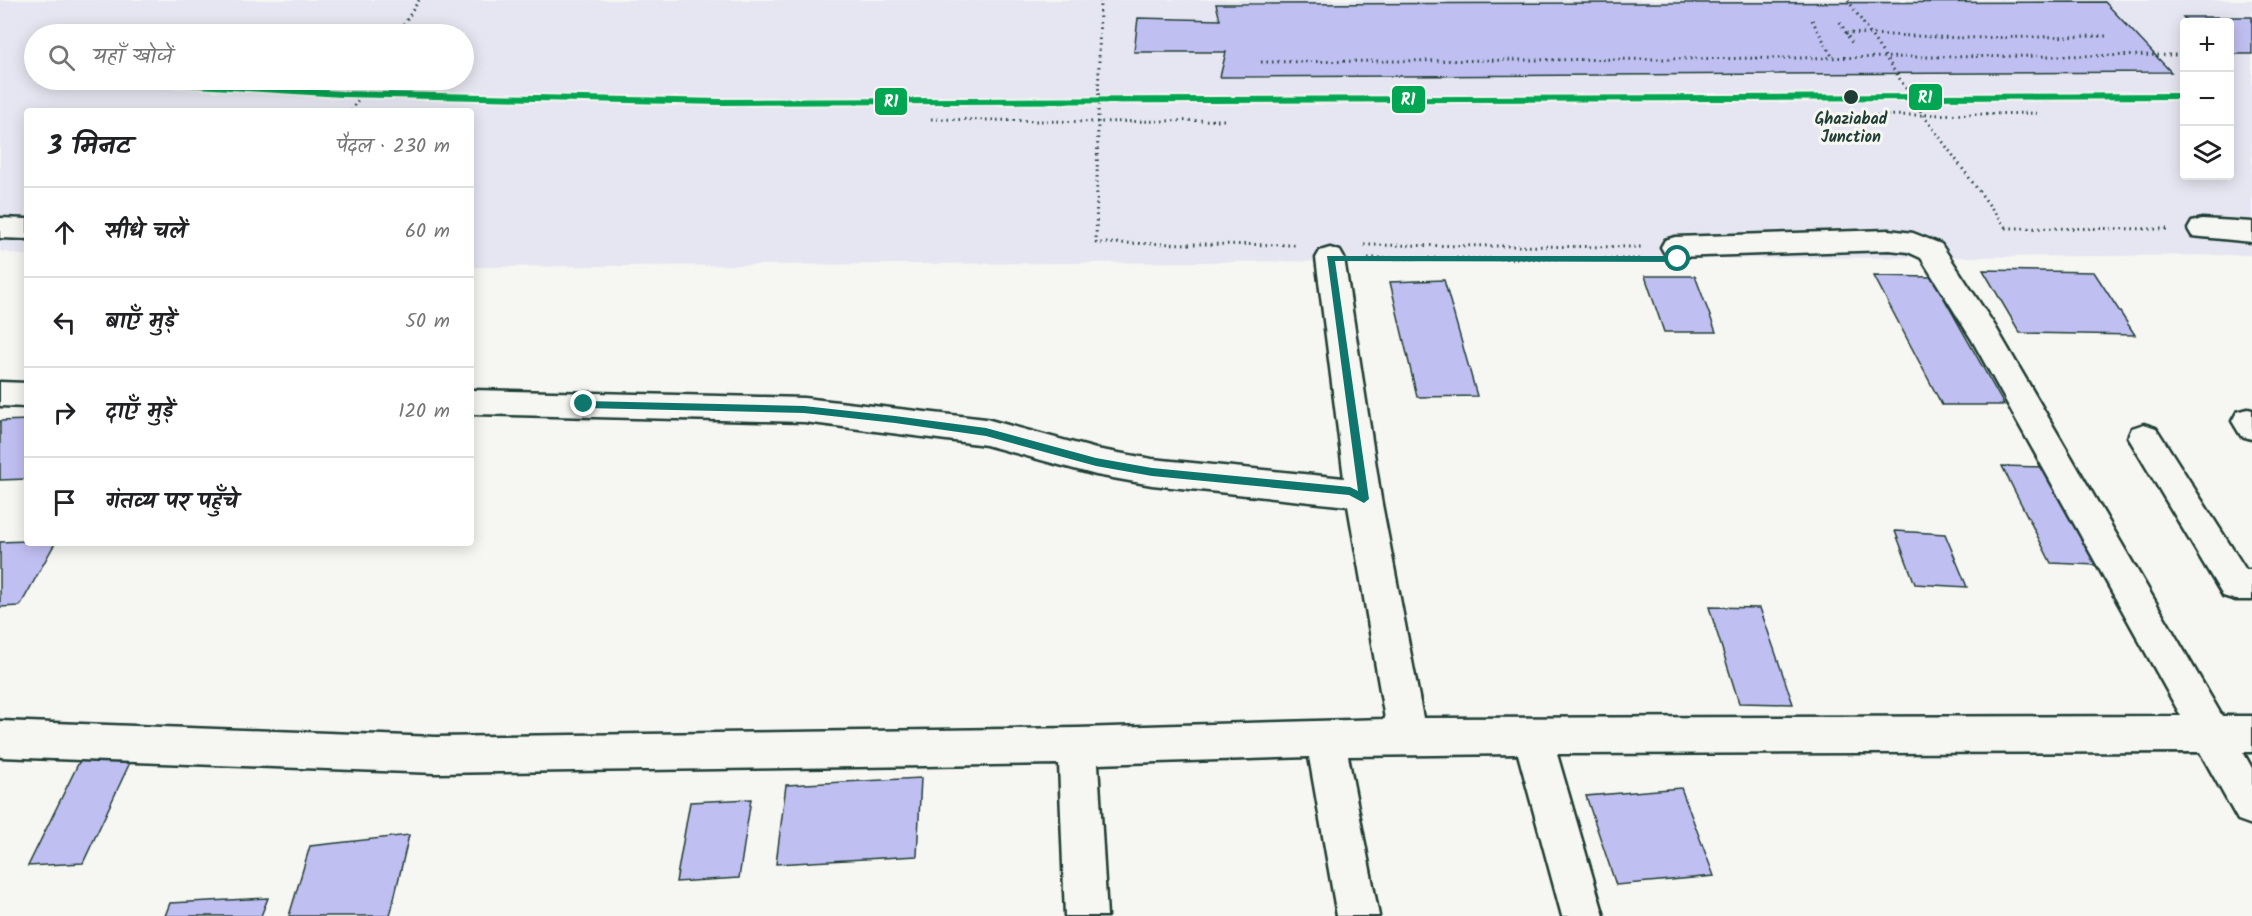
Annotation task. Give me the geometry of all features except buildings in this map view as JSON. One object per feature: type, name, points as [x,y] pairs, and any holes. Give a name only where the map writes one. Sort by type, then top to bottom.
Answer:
[{"type":"street","points":[[0,228],[24,229]]},
{"type":"street","points":[[2202,230],[2252,232]]},
{"type":"street","points":[[1675,247],[1889,240],[1913,243],[1931,250],[1984,334],[2252,806]]},
{"type":"street","points":[[1343,251],[1364,499],[1407,736]]},
{"type":"street","points":[[0,394],[24,395]]},
{"type":"street","points":[[474,402],[804,410],[986,432],[1096,462],[1186,476],[1350,491],[1364,499]]},
{"type":"street","points":[[2144,437],[2235,585],[2252,585]]},
{"type":"street","points":[[0,739],[436,754],[1078,746],[1407,736],[2252,734]]},
{"type":"street","points":[[1533,736],[1583,916]]},
{"type":"street","points":[[1324,738],[1358,916]]},
{"type":"street","points":[[1078,746],[1086,916]]},
{"type":"path","points":[[404,24],[419,0]]},
{"type":"path","points":[[1100,0],[1096,243],[1297,245]]},
{"type":"path","points":[[1848,0],[1924,116],[2006,228],[2202,230]]},
{"type":"path","points":[[1812,20],[1833,58]]},
{"type":"path","points":[[1840,22],[1853,45]]},
{"type":"path","points":[[1846,33],[1961,38],[2107,36]]},
{"type":"path","points":[[1260,62],[2180,56]]},
{"type":"path","points":[[353,108],[364,90]]},
{"type":"path","points":[[1854,116],[2038,113]]},
{"type":"path","points":[[931,119],[1098,122],[1224,120]]},
{"type":"path","points":[[1675,247],[1678,259],[1343,251],[1675,247]]},
{"type":"shaded area","points":[[0,0],[2252,0],[2252,255],[474,267],[474,108],[24,108],[24,255],[0,251]]},
{"type":"transit line","name":"R1","points":[[267,90],[342,94],[721,102],[2180,96]]},
{"type":"place","name":"Ghaziabad Junction","points":[[1851,97]]},
{"type":"route","points":[[584,404],[804,410],[895,420],[986,432],[1096,462],[1152,472],[1350,491],[1364,499],[1330,258],[1678,259]]}]
